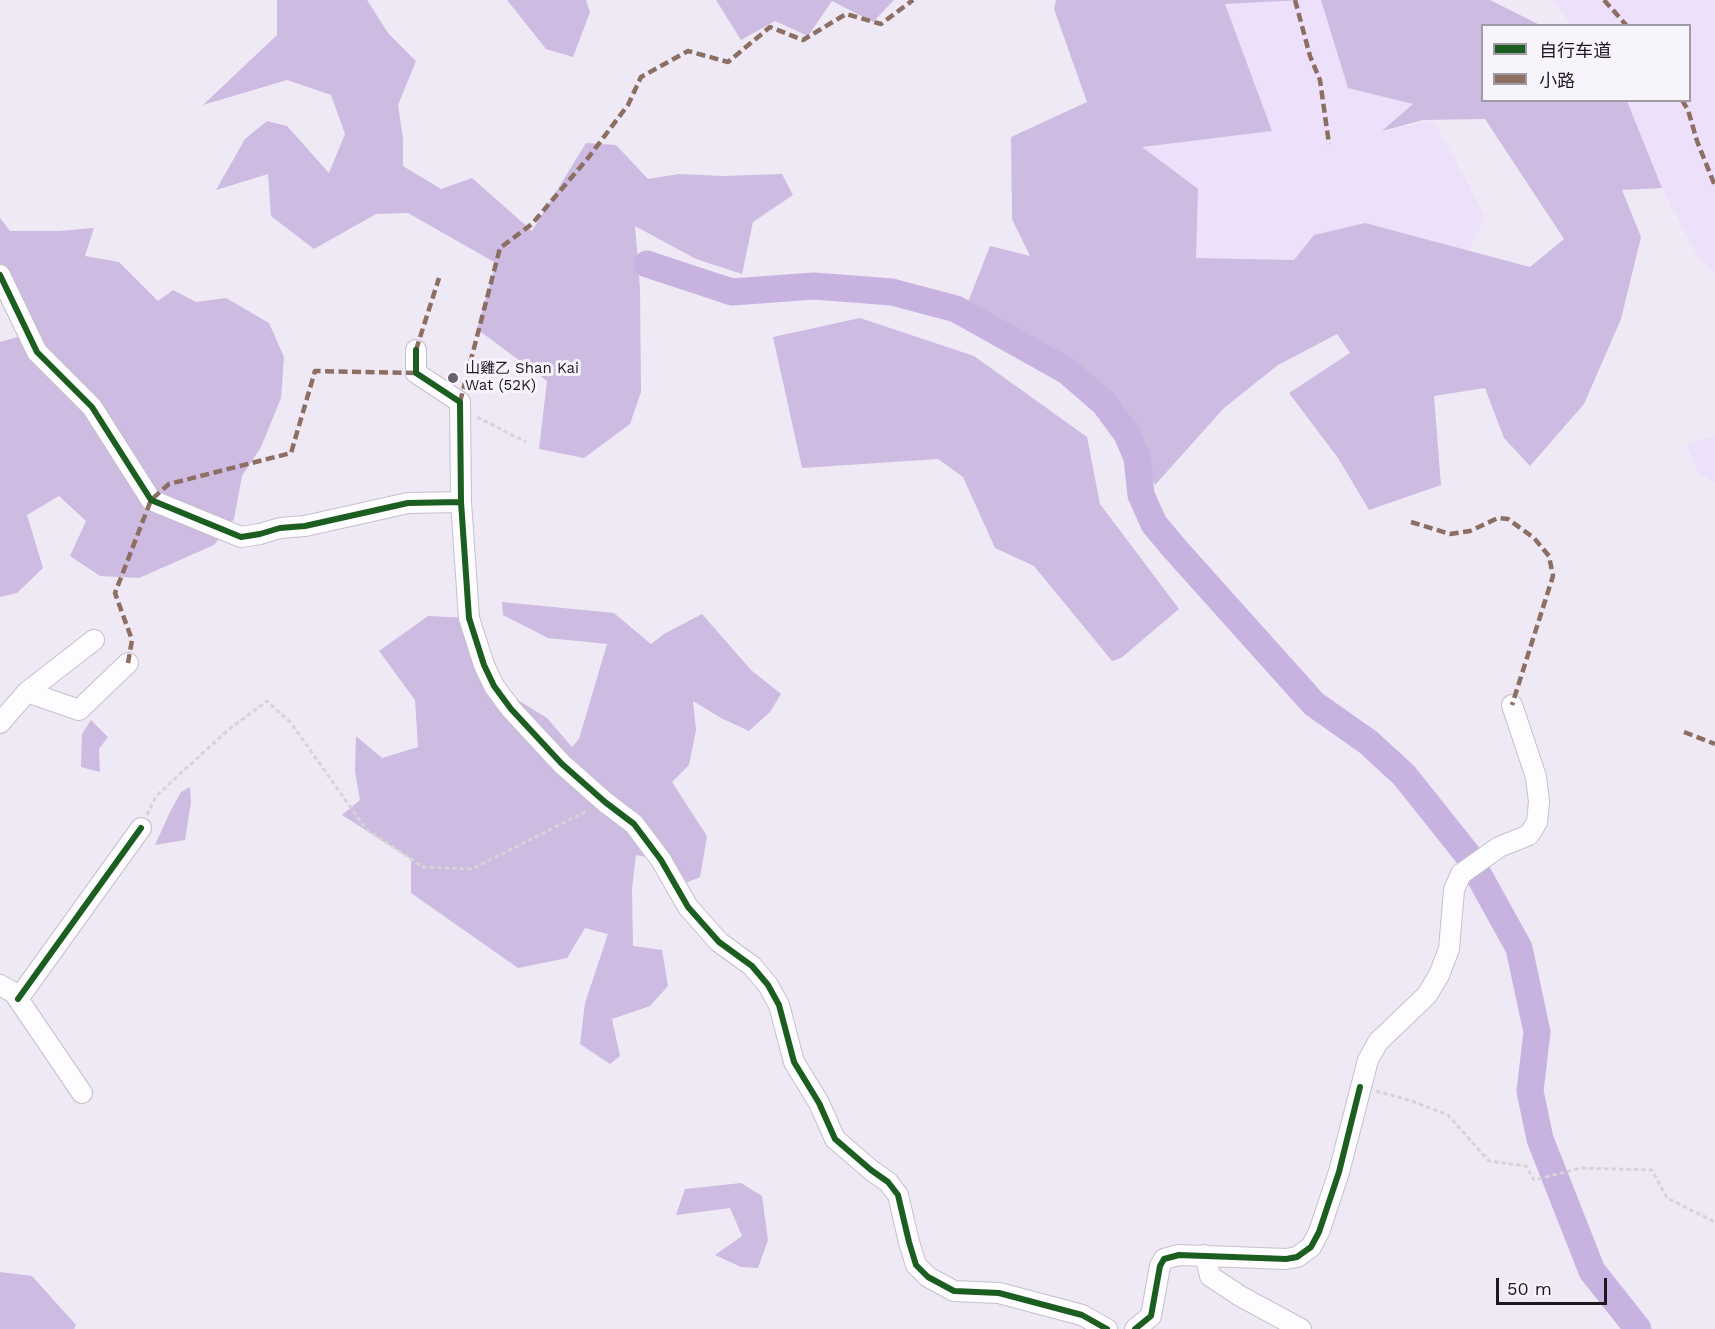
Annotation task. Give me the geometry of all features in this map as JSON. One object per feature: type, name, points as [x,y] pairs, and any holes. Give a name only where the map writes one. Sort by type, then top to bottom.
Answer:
[{"type":"street","points":[[0,275],[37,352],[92,407],[151,500],[241,537],[280,528],[305,526],[408,503],[461,502]]},
{"type":"street","points":[[416,350],[416,373],[460,402],[461,502],[470,618],[484,665],[494,686],[511,709],[562,764],[634,824],[661,860],[688,908],[719,942],[753,966],[768,985],[779,1005],[794,1062],[819,1103],[835,1139],[888,1182],[898,1195],[916,1265],[928,1277],[954,1291],[999,1293],[1082,1315],[1107,1329]]},
{"type":"street","points":[[0,723],[27,692],[94,640]]},
{"type":"street","points":[[27,692],[80,710],[128,663]]},
{"type":"street","points":[[1136,1329],[1151,1316],[1160,1266],[1164,1258],[1179,1255],[1205,1255],[1286,1259],[1297,1257],[1311,1247],[1319,1232],[1339,1172],[1359,1087],[1368,1060],[1378,1042],[1427,995],[1439,975],[1449,949],[1454,890],[1461,874],[1499,847],[1529,834],[1537,822],[1539,802],[1536,777],[1512,705]]},
{"type":"street","points":[[18,999],[141,828]]},
{"type":"street","points":[[0,985],[14,993],[82,1093]]},
{"type":"street","points":[[1205,1255],[1210,1276],[1239,1296],[1301,1329]]},
{"type":"path","points":[[460,402],[472,414],[526,442]]},
{"type":"path","points":[[141,828],[156,796],[228,730],[267,701],[291,723],[366,829],[423,867],[472,869],[605,802]]},
{"type":"path","points":[[1359,1087],[1409,1100],[1448,1115],[1489,1161],[1526,1166],[1534,1180],[1581,1168],[1652,1170],[1667,1198],[1715,1222]]},
{"type":"shaded area","points":[[277,0],[367,0],[388,33],[416,61],[398,105],[403,139],[403,166],[441,189],[472,178],[532,231],[586,143],[616,145],[648,179],[679,174],[723,176],[782,174],[793,195],[753,222],[742,274],[696,259],[635,226],[640,288],[641,392],[630,424],[584,458],[539,449],[547,381],[477,329],[496,263],[408,213],[376,214],[314,249],[271,216],[268,174],[216,190],[245,139],[267,121],[287,126],[329,173],[345,134],[331,95],[287,80],[203,105],[277,35]]},
{"type":"shaded area","points":[[507,0],[586,0],[590,12],[573,57],[546,49]]},
{"type":"shaded area","points":[[716,0],[894,0],[873,22],[832,1],[808,36],[775,21],[741,40]]},
{"type":"shaded area","points":[[1056,0],[1302,0],[1225,4],[1272,131],[1142,147],[1198,189],[1196,258],[1294,260],[1314,235],[1365,223],[1530,267],[1564,239],[1485,119],[1423,120],[1382,131],[1413,104],[1348,88],[1321,0],[1490,0],[1538,24],[1481,24],[1481,102],[1627,102],[1662,188],[1622,190],[1641,237],[1621,319],[1584,404],[1530,466],[1504,438],[1485,388],[1434,396],[1441,485],[1369,510],[1338,458],[1289,393],[1350,353],[1337,334],[1278,365],[1224,408],[1155,485],[1119,405],[968,302],[990,246],[1030,256],[1012,219],[1011,137],[1087,102],[1054,9]]},
{"type":"shaded area","points":[[1321,0],[1348,88],[1414,104],[1383,131],[1434,120],[1485,217],[1469,251],[1365,223],[1314,235],[1294,260],[1196,258],[1142,146],[1272,131],[1225,4]]},
{"type":"shaded area","points":[[1553,0],[1715,0],[1715,273],[1698,257],[1662,188],[1627,102],[1691,102],[1691,24],[1570,24]]},
{"type":"shaded area","points":[[0,218],[10,231],[94,228],[85,256],[119,262],[158,301],[173,290],[196,302],[226,298],[269,323],[284,357],[281,398],[261,447],[242,476],[234,519],[214,545],[139,578],[100,576],[70,556],[86,521],[59,496],[27,515],[43,568],[17,593],[0,597],[0,342],[21,336],[0,282]]},
{"type":"shaded area","points":[[860,318],[974,356],[1087,437],[1100,504],[1179,609],[1121,658],[1112,661],[1034,566],[995,548],[963,477],[938,459],[802,468],[773,337]]},
{"type":"shaded area","points":[[1715,436],[1715,483],[1699,473],[1686,445]]},
{"type":"shaded area","points":[[502,602],[614,613],[651,644],[664,634],[702,614],[751,670],[781,694],[770,712],[749,731],[693,701],[696,730],[689,765],[672,782],[707,836],[700,877],[676,887],[661,860],[636,855],[632,889],[633,946],[662,950],[668,986],[650,1006],[612,1019],[620,1056],[610,1064],[580,1044],[585,1003],[608,934],[585,928],[567,958],[518,968],[411,893],[411,859],[342,815],[360,800],[355,772],[356,736],[382,758],[418,747],[415,700],[379,651],[428,616],[469,618],[508,694],[547,718],[572,747],[579,739],[607,644],[548,638],[503,615]]},
{"type":"shaded area","points":[[91,720],[108,737],[99,749],[100,772],[81,767],[82,734]]},
{"type":"shaded area","points":[[190,787],[191,802],[185,840],[155,845],[181,792]]},
{"type":"shaded area","points":[[741,1183],[762,1196],[768,1240],[758,1268],[741,1267],[715,1255],[742,1236],[730,1208],[676,1215],[685,1189]]},
{"type":"shaded area","points":[[0,1272],[32,1276],[76,1325],[74,1329],[0,1329]]},
{"type":"waterway","points":[[647,264],[732,292],[814,286],[892,292],[956,309],[1067,371],[1104,403],[1127,434],[1137,458],[1141,495],[1154,524],[1314,704],[1368,742],[1404,775],[1467,854],[1519,948],[1537,1032],[1530,1091],[1540,1139],[1592,1271],[1638,1329]]},
{"type":"marked path","points":[[460,402],[500,248],[532,224],[588,158],[628,105],[641,77],[688,51],[728,62],[770,27],[803,40],[846,14],[881,24],[913,0]]},
{"type":"marked path","points":[[1295,0],[1310,56],[1320,80],[1329,144]]},
{"type":"marked path","points":[[1604,0],[1625,24]]},
{"type":"marked path","points":[[1683,102],[1715,186]]},
{"type":"marked path","points":[[416,350],[439,278]]},
{"type":"marked path","points":[[128,663],[132,640],[115,593],[151,500],[169,484],[291,453],[315,371],[416,373]]},
{"type":"marked path","points":[[1411,522],[1450,534],[1470,531],[1498,518],[1508,519],[1534,538],[1549,556],[1553,576],[1512,705]]},
{"type":"marked path","points":[[1684,732],[1715,744]]},
{"type":"cycle path","points":[[0,275],[37,352],[92,407],[151,500],[241,537],[280,528],[305,526],[408,503],[461,502]]},
{"type":"cycle path","points":[[416,350],[416,373],[460,402],[461,502],[469,618],[484,665],[494,686],[511,709],[562,764],[634,824],[661,860],[688,907],[719,942],[752,966],[768,985],[779,1005],[794,1062],[819,1103],[835,1139],[888,1182],[898,1195],[916,1265],[928,1277],[954,1291],[999,1293],[1082,1315],[1107,1329]]},
{"type":"cycle path","points":[[18,999],[141,828]]},
{"type":"cycle path","points":[[1135,1329],[1151,1316],[1160,1266],[1164,1259],[1179,1255],[1286,1259],[1297,1257],[1311,1247],[1319,1232],[1339,1172],[1360,1087]]},
{"type":"place","name":"山雞乙 Shan Kai Wat (52K)","points":[[453,378]]}]
